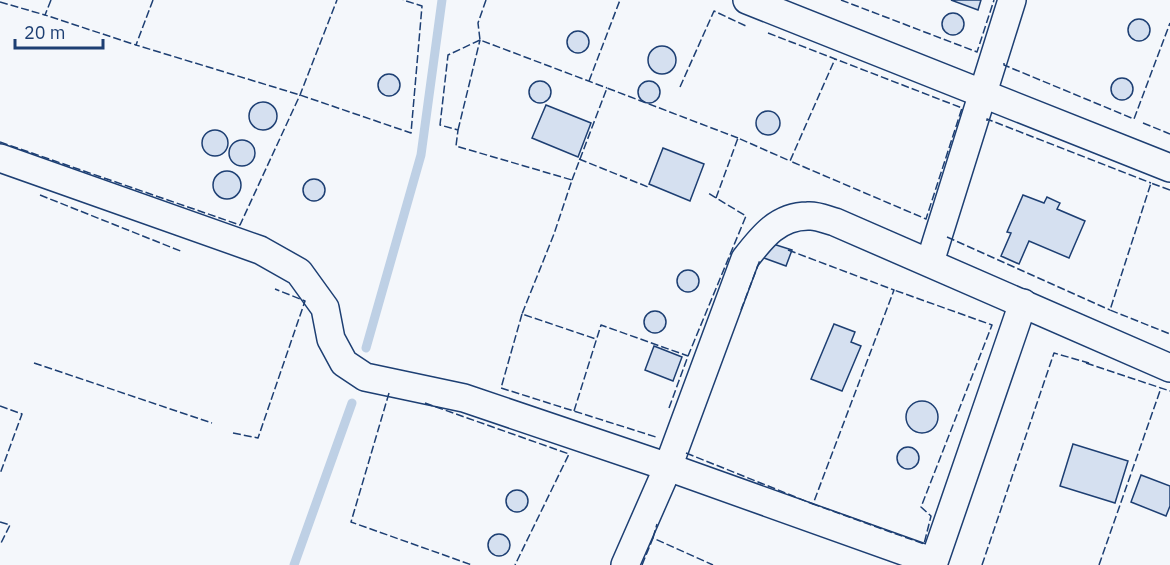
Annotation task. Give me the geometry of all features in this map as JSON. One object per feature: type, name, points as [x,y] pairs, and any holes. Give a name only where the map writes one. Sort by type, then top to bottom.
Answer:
[{"type":"street","points":[[747,0],[1170,168]]},
{"type":"street","points":[[930,262],[1012,0]]},
{"type":"street","points":[[0,158],[260,250],[298,272],[325,308],[331,339],[344,363],[366,377],[464,398],[668,467],[934,562],[1023,303]]},
{"type":"street","points":[[626,565],[668,467],[745,259],[764,234],[787,219],[809,215],[835,222],[1170,368]]},
{"type":"building","points":[[951,0],[981,0],[978,10]]},
{"type":"building","points":[[953,13],[961,16],[964,24],[961,32],[953,35],[945,32],[942,24],[945,16]]},
{"type":"building","points":[[1139,19],[1147,22],[1150,30],[1147,38],[1139,41],[1131,38],[1128,30],[1131,22]]},
{"type":"building","points":[[578,31],[586,34],[589,42],[586,50],[578,53],[570,50],[567,42],[570,34]]},
{"type":"building","points":[[662,46],[672,50],[676,60],[672,70],[662,74],[652,70],[648,60],[652,50]]},
{"type":"building","points":[[389,74],[397,77],[400,85],[397,93],[389,96],[381,93],[378,85],[381,77]]},
{"type":"building","points":[[1122,78],[1130,81],[1133,89],[1130,97],[1122,100],[1114,97],[1111,89],[1114,81]]},
{"type":"building","points":[[540,81],[548,84],[551,92],[548,100],[540,103],[532,100],[529,92],[532,84]]},
{"type":"building","points":[[649,81],[657,84],[660,92],[657,100],[649,103],[641,100],[638,92],[641,84]]},
{"type":"building","points":[[263,102],[273,106],[277,116],[273,126],[263,130],[253,126],[249,116],[253,106]]},
{"type":"building","points":[[546,105],[591,123],[578,157],[532,138]]},
{"type":"building","points":[[768,111],[777,114],[780,123],[777,132],[768,135],[759,132],[756,123],[759,114]]},
{"type":"building","points":[[215,130],[225,133],[228,143],[225,153],[215,156],[205,153],[202,143],[205,133]]},
{"type":"building","points":[[242,140],[252,143],[255,153],[252,163],[242,166],[232,163],[229,153],[232,143]]},
{"type":"building","points":[[663,148],[704,164],[690,201],[649,184]]},
{"type":"building","points":[[227,171],[237,175],[241,185],[237,195],[227,199],[217,195],[213,185],[217,175]]},
{"type":"building","points":[[314,179],[322,182],[325,190],[322,198],[314,201],[306,198],[303,190],[306,182]]},
{"type":"building","points":[[1023,195],[1044,203],[1047,197],[1060,203],[1057,209],[1085,221],[1069,258],[1029,241],[1019,264],[1001,256],[1011,233],[1007,232]]},
{"type":"building","points":[[770,243],[792,250],[786,266],[764,258]]},
{"type":"building","points":[[688,270],[696,273],[699,281],[696,289],[688,292],[680,289],[677,281],[680,273]]},
{"type":"building","points":[[655,311],[663,314],[666,322],[663,330],[655,333],[647,330],[644,322],[647,314]]},
{"type":"building","points":[[834,324],[855,332],[851,342],[861,346],[842,391],[811,379]]},
{"type":"building","points":[[654,346],[682,357],[673,381],[645,370]]},
{"type":"building","points":[[922,401],[933,406],[938,417],[933,428],[922,433],[911,428],[906,417],[911,406]]},
{"type":"building","points":[[1073,444],[1128,461],[1115,503],[1060,486]]},
{"type":"building","points":[[908,447],[916,450],[919,458],[916,466],[908,469],[900,466],[897,458],[900,450]]},
{"type":"building","points":[[1141,475],[1170,486],[1170,506],[1166,516],[1131,502]]},
{"type":"building","points":[[517,490],[525,493],[528,501],[525,509],[517,512],[509,509],[506,501],[509,493]]},
{"type":"building","points":[[499,534],[507,537],[510,545],[507,553],[499,556],[491,553],[488,545],[491,537]]},
{"type":"waterway","points":[[366,348],[421,155],[442,0]]},
{"type":"waterway","points":[[294,565],[352,403]]},
{"type":"fence","points":[[51,0],[45,15],[136,45]]},
{"type":"fence","points":[[153,0],[136,45],[300,95],[411,133],[422,6],[403,0]]},
{"type":"fence","points":[[0,142],[240,225],[300,95],[337,0]]},
{"type":"fence","points":[[486,0],[478,23],[480,40],[607,88]]},
{"type":"fence","points":[[589,81],[620,0]]},
{"type":"fence","points":[[841,0],[977,52],[994,0]]},
{"type":"fence","points":[[0,2],[45,15]]},
{"type":"fence","points":[[680,87],[714,11],[748,27]]},
{"type":"fence","points":[[1004,63],[1004,65],[1134,119],[1170,23]]},
{"type":"fence","points":[[768,33],[962,108],[926,219],[790,161],[835,59]]},
{"type":"fence","points":[[480,40],[448,55],[440,125],[458,130],[456,146],[572,180],[554,234],[522,314],[596,339]]},
{"type":"fence","points":[[458,130],[480,40]]},
{"type":"fence","points":[[572,180],[607,88],[738,138]]},
{"type":"fence","points":[[987,121],[987,119],[1151,183]]},
{"type":"fence","points":[[1143,123],[1170,134]]},
{"type":"fence","points":[[716,198],[738,138],[790,161]]},
{"type":"fence","points":[[579,159],[648,187]]},
{"type":"fence","points":[[1170,190],[1151,183],[1110,310],[1170,334]]},
{"type":"fence","points":[[669,408],[746,216],[708,193]]},
{"type":"fence","points":[[40,195],[183,252]]},
{"type":"fence","points":[[947,237],[1110,310]]},
{"type":"fence","points":[[788,250],[894,290],[813,504],[924,544],[931,516],[921,507],[992,325],[894,290]]},
{"type":"fence","points":[[741,310],[760,260]]},
{"type":"fence","points":[[233,433],[258,438],[305,301],[275,289]]},
{"type":"fence","points":[[522,314],[501,388],[656,437]]},
{"type":"fence","points":[[574,411],[601,325],[688,356]]},
{"type":"fence","points":[[982,565],[1054,353],[1089,363]]},
{"type":"fence","points":[[34,363],[212,423]]},
{"type":"fence","points":[[1086,363],[1170,391]]},
{"type":"fence","points":[[1099,565],[1161,388]]},
{"type":"fence","points":[[389,393],[351,522],[472,565]]},
{"type":"fence","points":[[425,403],[569,454],[515,565]]},
{"type":"fence","points":[[0,406],[22,414],[0,474]]},
{"type":"fence","points":[[686,453],[813,504]]},
{"type":"fence","points":[[0,522],[10,525],[0,545]]},
{"type":"fence","points":[[653,538],[657,524]]},
{"type":"fence","points":[[642,565],[653,538],[713,565]]}]
